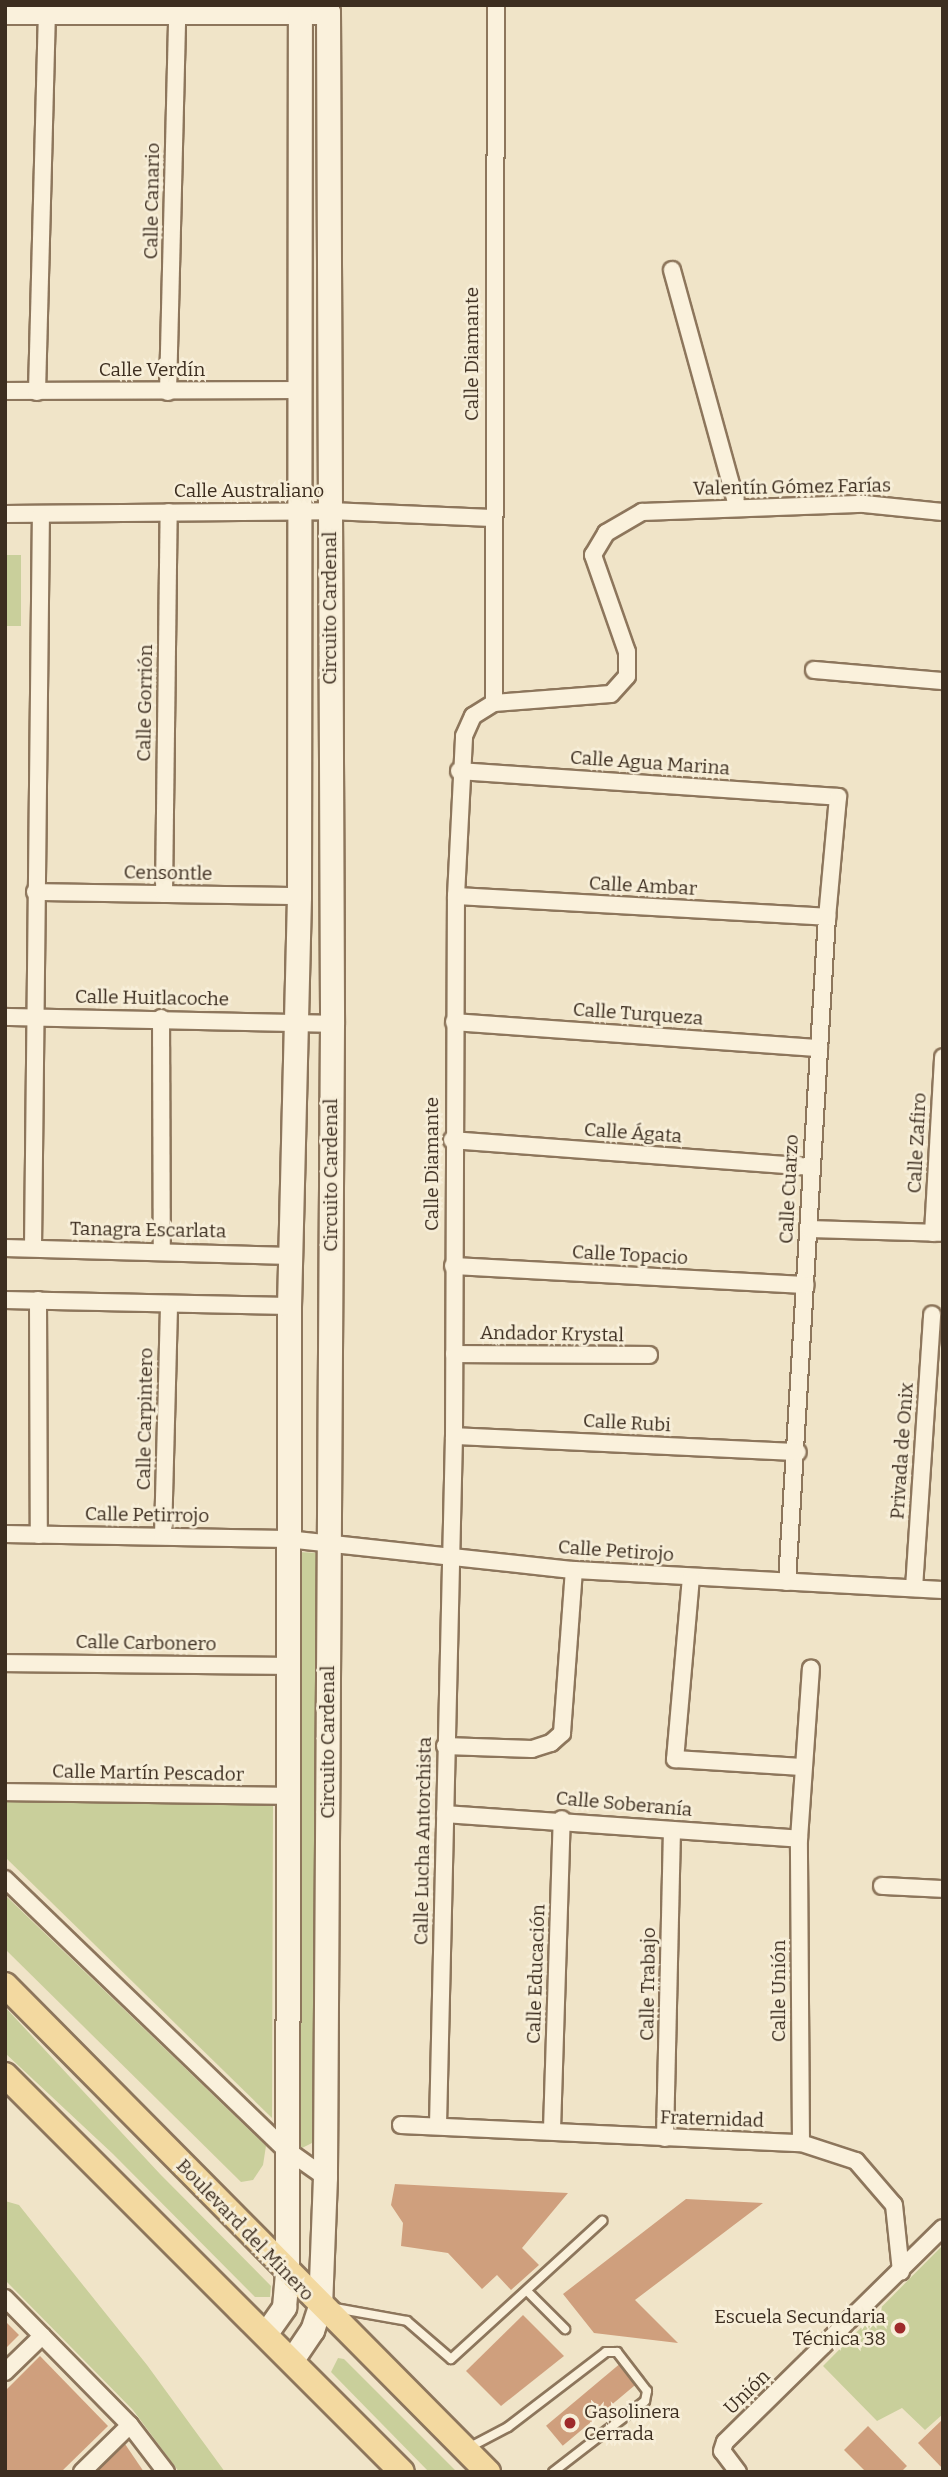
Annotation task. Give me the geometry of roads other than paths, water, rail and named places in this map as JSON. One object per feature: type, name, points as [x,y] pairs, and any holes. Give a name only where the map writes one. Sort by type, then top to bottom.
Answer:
[{"type":"main road","name":"Boulevard del Minero","points":[[5,1985],[320,2306],[488,2472]]},
{"type":"main road","points":[[5,2075],[402,2472]]},
{"type":"street","name":"Calle Diamante","points":[[451,1557],[454,1436],[452,1140],[459,771],[464,736],[473,716],[494,703],[492,518],[496,5]]},
{"type":"street","name":"Circuito Cardenal","points":[[5,12],[328,12],[332,1024],[325,2177],[320,2306],[312,2330],[292,2360]]},
{"type":"street","points":[[37,392],[47,12]]},
{"type":"street","name":"Calle Canario","points":[[168,392],[177,12]]},
{"type":"street","name":"Circuito Cardenal","points":[[265,2333],[284,2307],[286,2271],[284,2148],[290,1796],[287,1666],[289,1306],[299,896],[300,12]]},
{"type":"street","points":[[672,270],[737,506]]},
{"type":"street","name":"Calle Verdín","points":[[5,391],[299,390]]},
{"type":"street","name":"Valentín Gómez Farías","points":[[494,703],[611,694],[627,676],[626,652],[593,555],[606,533],[642,512],[737,506],[864,504],[943,512]]},
{"type":"street","name":"Calle Australiano","points":[[5,514],[330,511],[492,518]]},
{"type":"street","name":"Calle Gorrión","points":[[164,894],[169,512]]},
{"type":"street","points":[[33,1248],[41,514]]},
{"type":"street","points":[[814,670],[943,681]]},
{"type":"street","name":"Calle Agua Marina","points":[[459,771],[838,797]]},
{"type":"street","name":"Calle Cuarzo","points":[[788,1582],[798,1452],[811,1167],[827,917],[838,797]]},
{"type":"street","name":"Censontle","points":[[36,892],[299,896]]},
{"type":"street","name":"Calle Ambar","points":[[456,896],[827,917]]},
{"type":"street","name":"Calle Huitlacoche","points":[[5,1017],[161,1018],[332,1024]]},
{"type":"street","points":[[161,1018],[162,1250]]},
{"type":"street","name":"Calle Turqueza","points":[[454,1022],[819,1048]]},
{"type":"street","name":"Calle Zafiro","points":[[938,1233],[943,1057]]},
{"type":"street","name":"Calle Ágata","points":[[452,1140],[811,1167]]},
{"type":"street","points":[[809,1229],[938,1233]]},
{"type":"street","name":"Tanagra Escarlata","points":[[5,1248],[162,1250],[290,1256]]},
{"type":"street","name":"Calle Topacio","points":[[453,1266],[805,1285]]},
{"type":"street","points":[[5,1300],[289,1306]]},
{"type":"street","points":[[38,1300],[39,1535]]},
{"type":"street","name":"Calle Carpintero","points":[[163,1536],[169,1304]]},
{"type":"street","name":"Privada de Onix","points":[[914,1588],[932,1315]]},
{"type":"street","name":"Andador Krystal","points":[[454,1354],[649,1355]]},
{"type":"street","name":"Calle Rubi","points":[[454,1436],[798,1452]]},
{"type":"street","name":"Calle Petirrojo","points":[[5,1534],[288,1539]]},
{"type":"street","name":"Calle Petirojo","points":[[288,1539],[574,1570],[943,1590]]},
{"type":"street","name":"Calle Lucha Antorchista","points":[[439,2125],[451,1557]]},
{"type":"street","points":[[445,1746],[532,1749],[551,1743],[562,1733],[574,1570]]},
{"type":"street","points":[[691,1577],[675,1759],[802,1767]]},
{"type":"street","name":"Calle Carbonero","points":[[5,1663],[287,1666]]},
{"type":"street","name":"Calle Unión","points":[[801,2143],[799,1839],[811,1668]]},
{"type":"street","name":"Calle Martín Pescador","points":[[5,1792],[290,1796]]},
{"type":"street","name":"Calle Soberanía","points":[[445,1814],[562,1819],[799,1839]]},
{"type":"street","name":"Calle Educación","points":[[552,2130],[562,1819]]},
{"type":"street","name":"Calle Trabajo","points":[[664,2138],[673,1830]]},
{"type":"street","points":[[5,1879],[284,2148],[325,2177]]},
{"type":"street","points":[[882,1886],[943,1889]]},
{"type":"street","name":"Fraternidad","points":[[401,2125],[801,2143],[856,2161],[894,2205],[901,2272]]},
{"type":"street","name":"Unión","points":[[738,2472],[722,2451],[725,2442],[943,2228]]},
{"type":"street","points":[[5,2298],[130,2425],[166,2472]]},
{"type":"street","points":[[5,2372],[42,2336]]},
{"type":"street","points":[[82,2472],[130,2425]]},
{"type":"lane","points":[[320,2306],[407,2321],[451,2359],[602,2221]]},
{"type":"lane","points":[[527,2291],[565,2329]]},
{"type":"lane","points":[[465,2449],[508,2427],[606,2352],[617,2352],[647,2391],[645,2401],[553,2472]]},
{"type":"place","name":"Escuela Secundaria Técnica 38","points":[[900,2328]]},
{"type":"place","name":"Gasolinera Cerrada","points":[[570,2423]]}]
